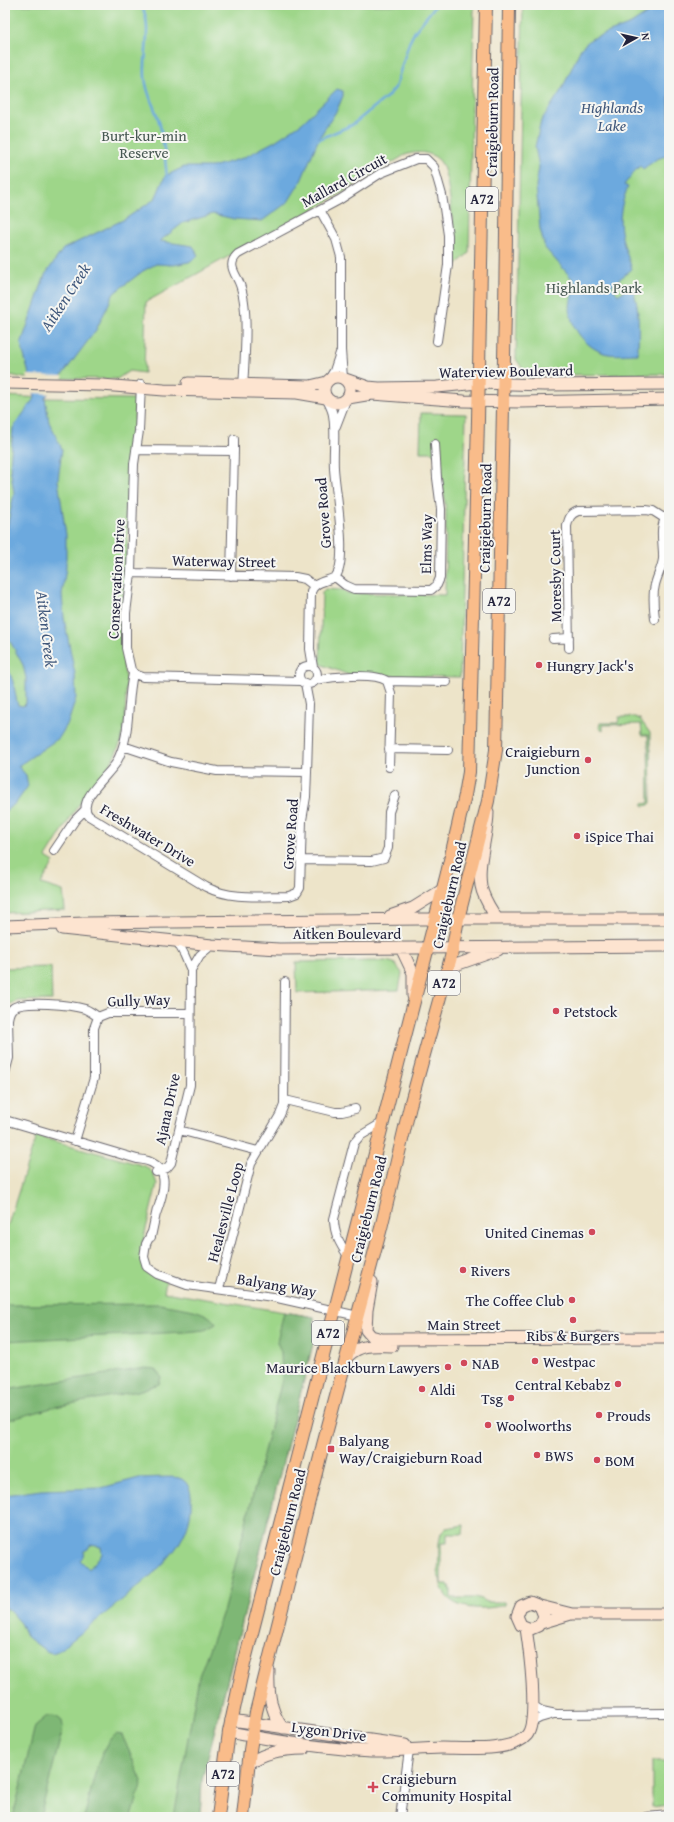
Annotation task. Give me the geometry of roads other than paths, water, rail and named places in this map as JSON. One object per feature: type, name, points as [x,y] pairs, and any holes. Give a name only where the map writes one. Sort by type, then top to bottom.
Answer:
[{"type":"main road","name":"Craigieburn Road","points":[[243,1817],[254,1723],[270,1654],[323,1445],[381,1228],[411,1102],[447,971],[458,919],[488,801],[496,750],[504,384],[509,6]]},
{"type":"main road","name":"Craigieburn Road","points":[[218,1817],[230,1726],[242,1672],[465,795],[470,753],[486,10]]},
{"type":"street","name":"Mallard Circuit","points":[[243,388],[244,302],[242,289],[233,271],[232,261],[238,254],[320,210],[390,169],[422,159],[426,159],[432,164],[442,195],[448,235],[448,265],[437,341]]},
{"type":"street","points":[[320,210],[336,239],[341,256],[341,350],[344,378]]},
{"type":"street","points":[[326,398],[324,390],[334,371],[341,350]]},
{"type":"street","points":[[5,383],[141,386],[173,383],[309,394],[326,398],[334,403],[342,402],[347,399],[351,390],[348,382],[344,378],[336,376],[310,386],[243,388]]},
{"type":"street","name":"Waterview Boulevard","points":[[344,378],[368,387],[379,388],[437,387],[478,383],[544,385],[669,384]]},
{"type":"street","name":"Conservation Drive","points":[[134,674],[128,665],[125,630],[131,573],[136,450],[139,431],[141,386]]},
{"type":"street","name":"Waterview Boulevard","points":[[347,399],[372,394],[503,401],[669,399]]},
{"type":"street","name":"Grove Road","points":[[326,398],[332,408],[335,431],[335,484],[341,526],[340,568],[335,577]]},
{"type":"street","name":"Grove Road","points":[[335,431],[347,399]]},
{"type":"street","points":[[231,576],[234,439]]},
{"type":"street","name":"Elms Way","points":[[335,577],[345,585],[354,589],[430,590],[437,585],[440,578],[442,525],[435,458],[435,444]]},
{"type":"street","points":[[136,450],[234,451]]},
{"type":"street","name":"Moresby Court","points":[[569,648],[567,526],[569,517],[572,513],[578,511],[646,510],[667,516]]},
{"type":"street","points":[[655,619],[654,591],[666,568],[667,516]]},
{"type":"street","name":"Waterway Street","points":[[131,573],[295,576],[305,579],[314,586]]},
{"type":"street","points":[[308,682],[312,589],[314,586],[335,577]]},
{"type":"street","name":"Moresby Court","points":[[553,639],[569,638]]},
{"type":"street","points":[[282,679],[309,668],[337,676],[379,678],[387,681],[447,682]]},
{"type":"street","points":[[308,682],[299,676],[309,668]]},
{"type":"street","points":[[134,674],[143,676],[282,679],[308,682],[337,676]]},
{"type":"street","name":"Freshwater Drive","points":[[134,674],[130,690],[128,728],[123,746],[113,767],[86,801],[85,810],[89,816],[216,892],[233,896],[289,896],[296,893]]},
{"type":"street","points":[[387,681],[391,693],[389,767]]},
{"type":"street","name":"Grove Road","points":[[296,893],[300,888],[302,820],[306,797],[309,704],[308,682]]},
{"type":"street","points":[[123,746],[171,762],[217,771],[307,772]]},
{"type":"street","points":[[389,749],[448,750]]},
{"type":"street","points":[[301,860],[372,861],[384,858],[388,848],[389,812],[395,795]]},
{"type":"street","points":[[488,801],[488,825],[480,873],[481,887],[486,901],[497,919]]},
{"type":"street","points":[[54,851],[75,820],[85,810]]},
{"type":"street","points":[[382,919],[413,908],[442,890]]},
{"type":"street","name":"Aitken Boulevard","points":[[5,926],[85,923],[382,919],[669,919]]},
{"type":"street","name":"Aitken Boulevard","points":[[26,925],[212,945],[279,949],[669,946]]},
{"type":"street","name":"Ajana Drive","points":[[159,1170],[171,1157],[190,1085],[191,970],[176,941]]},
{"type":"street","points":[[191,970],[200,955],[212,945]]},
{"type":"street","points":[[447,971],[453,966],[504,947]]},
{"type":"street","points":[[401,948],[413,973],[413,999]]},
{"type":"street","name":"Healesville Loop","points":[[219,1289],[251,1164],[280,1115],[285,1100],[285,982]]},
{"type":"street","points":[[5,1073],[9,1058],[8,1018],[9,1013],[13,1008],[21,1005],[59,1005],[85,1009],[98,1017]]},
{"type":"street","name":"Gully Way","points":[[75,1141],[94,1078],[94,1028],[98,1017],[108,1014],[190,1013]]},
{"type":"street","points":[[285,1100],[335,1112],[355,1109]]},
{"type":"street","points":[[5,1120],[137,1159],[159,1170]]},
{"type":"street","points":[[348,1256],[335,1230],[334,1219],[336,1211],[354,1143],[360,1136],[382,1123]]},
{"type":"street","points":[[179,1130],[258,1151]]},
{"type":"street","name":"Balyang Way","points":[[159,1170],[160,1183],[149,1259],[153,1265],[168,1278],[187,1285],[273,1297],[358,1316]]},
{"type":"street","name":"Main Street","points":[[381,1228],[379,1248],[369,1295],[365,1325],[369,1335],[375,1338],[387,1340],[669,1338]]},
{"type":"street","name":"Main Street","points":[[348,1356],[356,1350],[369,1346],[669,1344]]},
{"type":"street","points":[[572,1614],[531,1629],[526,1628],[519,1622],[518,1611],[521,1606],[530,1602],[572,1614],[669,1614]]},
{"type":"street","points":[[540,1606],[544,1616],[540,1625]]},
{"type":"street","name":"Lygon Drive","points":[[531,1660],[540,1625]]},
{"type":"street","name":"Lygon Drive","points":[[230,1726],[252,1736],[308,1745],[372,1751],[510,1745],[522,1740],[527,1735],[532,1722],[531,1660],[526,1628]]},
{"type":"street","points":[[270,1654],[268,1682],[270,1696],[276,1719],[283,1728]]},
{"type":"street","points":[[532,1705],[556,1714]]},
{"type":"street","points":[[532,1722],[540,1718],[556,1714],[669,1713]]},
{"type":"street","name":"Lygon Drive","points":[[230,1726],[254,1723],[427,1748]]},
{"type":"street","points":[[248,1765],[254,1760],[272,1753],[293,1749],[342,1752],[372,1751]]},
{"type":"street","points":[[400,1817],[409,1750]]},
{"type":"street","points":[[646,1817],[669,1814]]},
{"type":"water","name":"Highlands Lake","points":[[660,5],[669,5],[669,155],[657,159],[643,169],[640,166],[624,185],[628,187],[621,209],[620,219],[622,238],[632,269],[611,286],[618,295],[631,286],[634,293],[638,310],[638,354],[608,354],[591,346],[576,330],[570,310],[576,283],[545,248],[540,229],[536,186],[539,167],[535,147],[541,121],[562,89],[581,48],[591,39],[631,24]]},
{"type":"water","points":[[337,89],[343,91],[343,96],[337,110],[319,138],[301,181],[288,202],[262,221],[234,219],[213,214],[183,223],[160,241],[193,246],[198,256],[189,262],[174,265],[156,264],[143,271],[114,293],[96,330],[45,398],[49,422],[62,449],[58,480],[66,535],[66,567],[62,595],[64,618],[75,674],[76,698],[68,723],[59,738],[18,766],[26,775],[28,786],[16,803],[5,811],[5,667],[11,675],[18,705],[23,706],[26,703],[26,678],[23,665],[5,632],[5,538],[14,493],[10,467],[13,428],[35,397],[21,344],[45,275],[63,249],[125,219],[155,199],[165,176],[184,167],[212,167],[243,158],[275,141],[302,123]]},
{"type":"water","points":[[171,1477],[182,1479],[188,1486],[191,1494],[190,1514],[186,1529],[170,1556],[159,1568],[66,1645],[58,1651],[52,1653],[46,1651],[26,1636],[20,1623],[5,1606],[5,1495],[41,1490],[101,1488],[139,1478]],"holes":[[[90,1545],[101,1547],[102,1554],[89,1569],[80,1560],[83,1557],[84,1551],[88,1549]]]},
{"type":"waterway","points":[[141,5],[145,13],[147,31],[145,69],[146,82],[148,93],[162,133],[167,178]]},
{"type":"waterway","name":"Aitken Creek","points":[[317,140],[352,125],[388,96],[395,88],[409,43],[415,31],[436,5]]},
{"type":"place","name":"Hungry Jack's","points":[[539,665]]},
{"type":"place","name":"Craigieburn Junction","points":[[588,760]]},
{"type":"place","name":"iSpice Thai","points":[[577,836]]},
{"type":"place","name":"Petstock","points":[[556,1011]]},
{"type":"place","name":"United Cinemas","points":[[592,1232]]},
{"type":"place","name":"Rivers","points":[[463,1270]]},
{"type":"place","name":"The Coffee Club","points":[[572,1300]]},
{"type":"place","name":"Ribs & Burgers","points":[[573,1320]]},
{"type":"place","name":"Westpac","points":[[535,1361]]},
{"type":"place","name":"NAB","points":[[464,1363]]},
{"type":"place","name":"Maurice Blackburn Lawyers","points":[[448,1367]]},
{"type":"place","name":"Central Kebabz","points":[[618,1384]]},
{"type":"place","name":"Aldi","points":[[422,1389]]},
{"type":"place","name":"Tsg","points":[[511,1398]]},
{"type":"place","name":"Prouds","points":[[599,1415]]},
{"type":"place","name":"Woolworths","points":[[488,1425]]},
{"type":"place","name":"Balyang Way/Craigieburn Road","points":[[331,1449]]},
{"type":"place","name":"BWS","points":[[537,1455]]},
{"type":"place","name":"BOM","points":[[597,1460]]},
{"type":"place","name":"Craigieburn Community Hospital","points":[[373,1787]]},
{"type":"park label","name":"Burt-kur-min Reserve","points":[[144,144]]},
{"type":"park label","name":"Highlands Park","points":[[594,287]]}]
